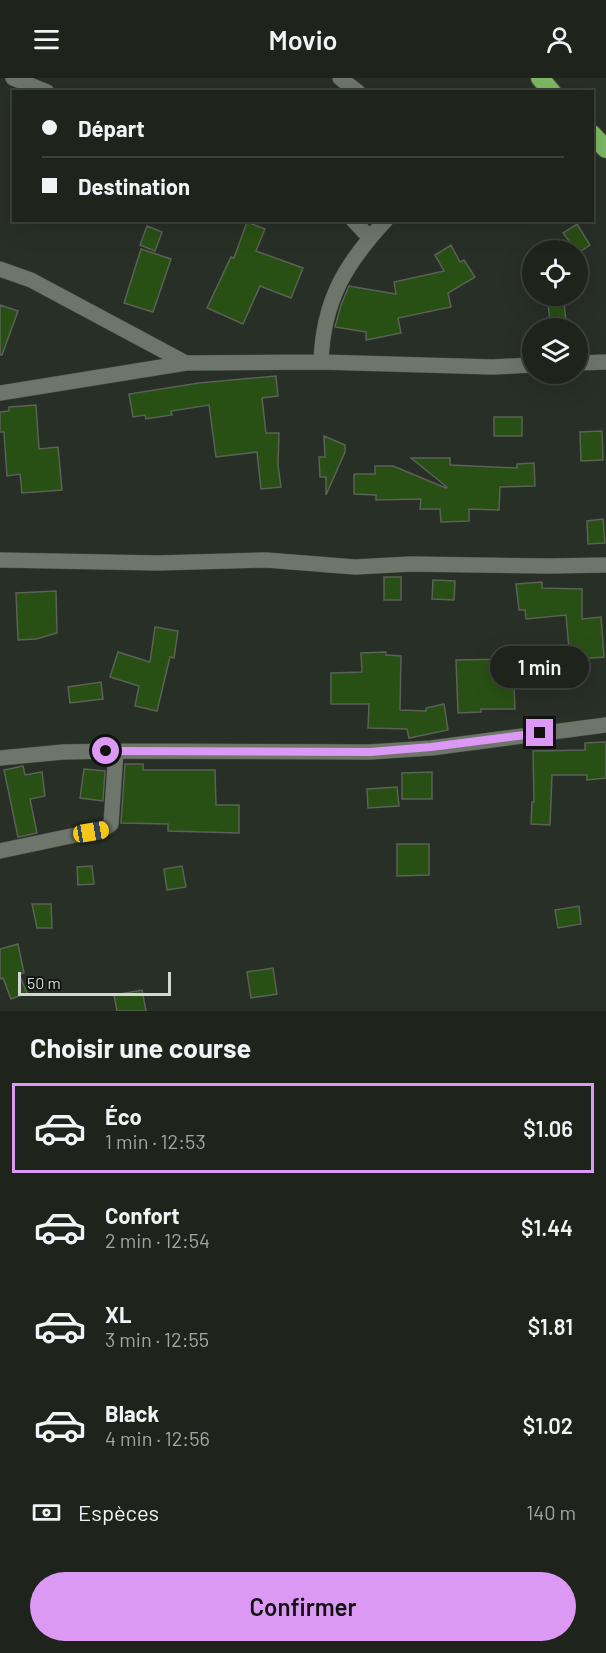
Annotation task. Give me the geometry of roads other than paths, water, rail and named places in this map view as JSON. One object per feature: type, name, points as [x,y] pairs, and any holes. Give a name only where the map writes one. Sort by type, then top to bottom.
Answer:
[{"type":"highway","points":[[540,78],[550,90]]},
{"type":"highway","points":[[594,136],[606,149]]},
{"type":"street","points":[[13,78],[42,90]]},
{"type":"street","points":[[340,78],[355,90]]},
{"type":"street","points":[[356,222],[370,238]]},
{"type":"street","points":[[321,362],[322,335],[327,311],[337,285],[384,222]]},
{"type":"street","points":[[0,269],[31,280],[186,363]]},
{"type":"street","points":[[0,393],[186,363],[321,362],[493,367],[522,366]]},
{"type":"street","points":[[588,363],[606,362]]},
{"type":"street","points":[[0,560],[158,563],[266,560],[355,567],[411,564],[606,565]]},
{"type":"street","points":[[0,758],[63,752],[116,751],[370,752],[442,746],[606,725]]},
{"type":"street","points":[[0,852],[104,829],[111,824],[116,751]]}]
